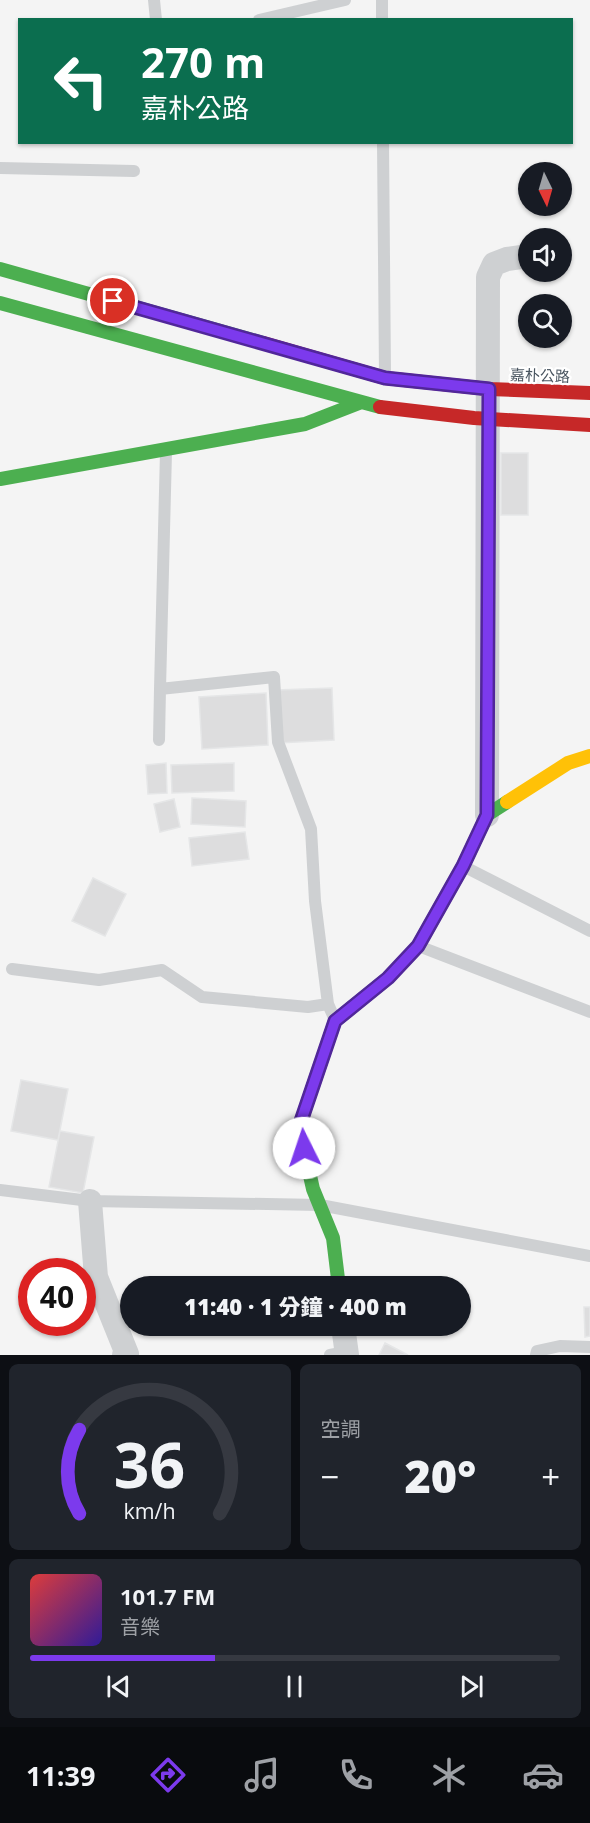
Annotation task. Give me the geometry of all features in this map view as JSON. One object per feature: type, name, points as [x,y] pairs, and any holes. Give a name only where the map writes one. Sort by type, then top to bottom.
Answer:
[{"type":"main road","name":"嘉朴公路","points":[[0,269],[385,378],[489,389],[590,393]]},
{"type":"main road","points":[[0,303],[359,403],[402,412],[487,420],[590,425]]},
{"type":"main road","points":[[0,479],[166,451],[305,424],[359,403]]},
{"type":"main road","points":[[338,1276],[333,1238],[313,1189],[299,1127],[335,1021],[388,978],[418,946],[463,866],[487,815],[568,763],[590,756]]},
{"type":"street","points":[[487,815],[488,277],[494,264],[518,257]]},
{"type":"street","points":[[359,403],[385,378]]},
{"type":"street","points":[[90,1201],[96,1277],[127,1354],[124,1355]]},
{"type":"street","points":[[341,1354],[342,1336]]},
{"type":"lane","points":[[154,0],[156,18]]},
{"type":"lane","points":[[268,18],[345,0]]},
{"type":"lane","points":[[382,0],[382,18]]},
{"type":"lane","points":[[383,144],[385,378]]},
{"type":"lane","points":[[0,168],[134,171]]},
{"type":"lane","points":[[159,740],[166,451]]},
{"type":"lane","points":[[160,689],[274,677],[278,742],[311,829],[315,901],[328,1004],[335,1021]]},
{"type":"lane","points":[[463,866],[590,931]]},
{"type":"lane","points":[[418,946],[590,1012]]},
{"type":"lane","points":[[12,969],[99,980],[162,970],[202,997],[308,1007],[328,1004]]},
{"type":"lane","points":[[0,1190],[90,1201],[320,1205],[590,1256]]},
{"type":"lane","points":[[536,1355],[537,1351],[560,1346],[590,1347]]},
{"type":"building","points":[[501,453],[528,453],[528,515],[501,515]]},
{"type":"building","points":[[332,688],[334,740],[279,743],[277,690]]},
{"type":"building","points":[[266,693],[268,745],[202,749],[199,697]]},
{"type":"building","points":[[166,763],[167,793],[148,794],[146,765]]},
{"type":"building","points":[[234,763],[234,791],[172,793],[171,765]]},
{"type":"building","points":[[192,798],[246,801],[245,827],[191,824]]},
{"type":"building","points":[[174,799],[180,827],[160,832],[154,804]]},
{"type":"building","points":[[245,832],[249,859],[192,866],[189,838]]},
{"type":"building","points":[[93,878],[126,894],[105,936],[72,921]]},
{"type":"building","points":[[21,1080],[68,1089],[58,1140],[11,1131]]},
{"type":"building","points":[[60,1131],[94,1137],[83,1193],[49,1187]]},
{"type":"building","points":[[584,1307],[590,1307],[590,1336],[585,1337]]},
{"type":"building","points":[[385,1343],[408,1355],[379,1355]]},
{"type":"traffic: fast","points":[[0,269],[263,343]]},
{"type":"traffic: fast","points":[[0,303],[380,407]]},
{"type":"traffic: fast","points":[[0,479],[305,424],[359,403]]},
{"type":"traffic: fast","points":[[338,1276],[333,1238],[313,1189],[299,1127],[335,1021],[388,978],[418,946],[463,866],[487,815],[507,802]]},
{"type":"traffic: slow","points":[[507,802],[568,763],[590,756]]},
{"type":"traffic: jam","points":[[263,343],[385,378],[489,389],[590,393]]},
{"type":"traffic: jam","points":[[380,407],[474,418],[590,425]]},
{"type":"route","points":[[113,301],[385,378],[489,389],[487,420],[487,815],[463,866],[418,946],[388,978],[335,1021],[299,1127],[304,1148]]}]
